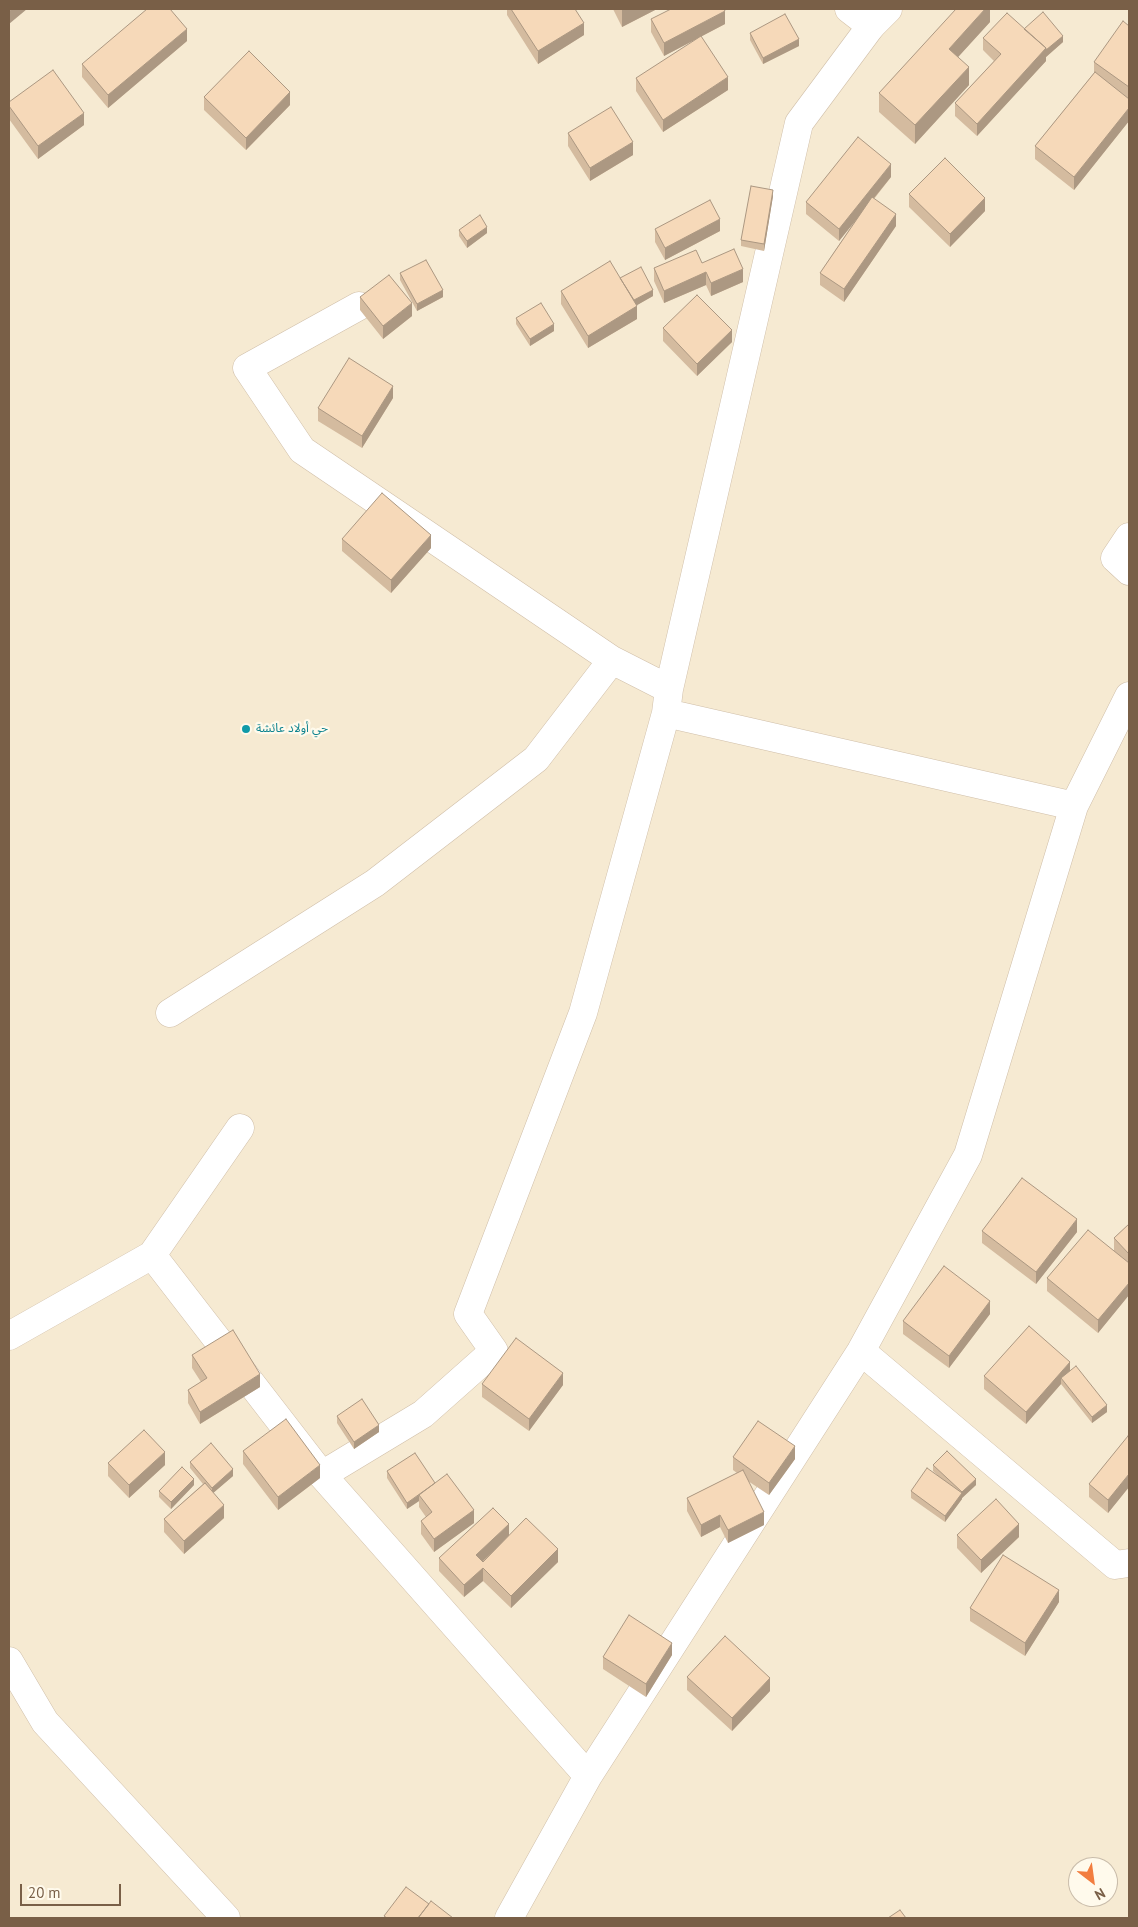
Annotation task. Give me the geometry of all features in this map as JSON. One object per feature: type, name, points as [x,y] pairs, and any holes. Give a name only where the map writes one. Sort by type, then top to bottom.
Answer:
[{"type":"street","points":[[322,1475],[423,1414],[494,1351],[468,1314],[582,1013],[668,701],[799,123],[879,18],[849,9]]},
{"type":"street","points":[[359,306],[247,368],[302,450],[612,660],[668,701],[1074,806]]},
{"type":"street","points":[[1129,536],[1115,558],[1129,571]]},
{"type":"street","points":[[170,1013],[375,883],[536,759],[612,660]]},
{"type":"street","points":[[509,1918],[588,1776],[861,1352],[968,1155],[1074,806],[1126,710]]},
{"type":"street","points":[[9,1336],[152,1255],[240,1128]]},
{"type":"street","points":[[152,1255],[322,1475],[588,1776]]},
{"type":"street","points":[[861,1352],[1115,1565],[1129,1564]]},
{"type":"street","points":[[9,1662],[45,1722],[226,1918]]},
{"type":"shaded area","points":[[9,9],[1129,9],[1129,1918],[9,1918]]},
{"type":"building","points":[[147,9],[170,9],[187,29],[108,95],[82,64]]},
{"type":"building","points":[[511,9],[575,9],[584,23],[538,51]]},
{"type":"building","points":[[671,9],[724,9],[725,11],[664,43],[651,19]]},
{"type":"building","points":[[956,9],[985,9],[949,49],[969,67],[915,125],[879,93]]},
{"type":"building","points":[[1043,12],[1063,36],[1046,50],[1024,29]]},
{"type":"building","points":[[1007,13],[1046,48],[977,124],[955,103],[1001,54],[983,38]]},
{"type":"building","points":[[785,14],[799,39],[763,58],[750,33]]},
{"type":"building","points":[[1123,21],[1129,26],[1129,87],[1094,62]]},
{"type":"building","points":[[701,36],[728,77],[663,120],[636,78]]},
{"type":"building","points":[[249,51],[290,92],[246,138],[204,97]]},
{"type":"building","points":[[53,70],[84,113],[38,146],[9,106],[9,102]]},
{"type":"building","points":[[1095,72],[1129,99],[1129,108],[1074,177],[1035,146]]},
{"type":"building","points":[[611,107],[633,142],[590,168],[568,133]]},
{"type":"building","points":[[858,137],[891,164],[839,229],[806,202]]},
{"type":"building","points":[[945,158],[985,198],[950,234],[909,194]]},
{"type":"building","points":[[751,186],[773,190],[764,244],[741,240]]},
{"type":"building","points":[[872,197],[896,214],[844,289],[820,273]]},
{"type":"building","points":[[710,200],[720,219],[665,248],[655,229]]},
{"type":"building","points":[[480,215],[487,227],[467,241],[459,230]]},
{"type":"building","points":[[734,249],[743,269],[711,283],[706,272],[664,291],[654,268],[696,250],[702,263]]},
{"type":"building","points":[[426,260],[443,290],[417,304],[400,273]]},
{"type":"building","points":[[610,261],[637,306],[588,336],[561,291]]},
{"type":"building","points":[[641,267],[653,290],[634,300],[620,278]]},
{"type":"building","points":[[389,275],[412,303],[383,326],[360,297]]},
{"type":"building","points":[[697,295],[732,330],[697,364],[663,328]]},
{"type":"building","points":[[541,303],[554,324],[530,339],[516,318]]},
{"type":"building","points":[[349,358],[393,386],[362,436],[318,408]]},
{"type":"building","points":[[382,493],[431,535],[391,580],[342,539]]},
{"type":"building","points":[[1022,1178],[1077,1219],[1036,1272],[982,1231]]},
{"type":"building","points":[[1129,1224],[1129,1254],[1114,1238]]},
{"type":"building","points":[[1088,1230],[1129,1263],[1129,1283],[1098,1320],[1047,1278]]},
{"type":"building","points":[[944,1266],[990,1301],[949,1356],[903,1321]]},
{"type":"building","points":[[1029,1326],[1070,1362],[1026,1412],[984,1376]]},
{"type":"building","points":[[233,1330],[260,1374],[200,1412],[188,1390],[207,1378],[192,1355]]},
{"type":"building","points":[[516,1338],[563,1373],[529,1419],[482,1384]]},
{"type":"building","points":[[1076,1366],[1107,1405],[1092,1417],[1061,1378]]},
{"type":"building","points":[[362,1399],[379,1425],[354,1442],[337,1416]]},
{"type":"building","points":[[286,1419],[320,1465],[278,1497],[243,1451]]},
{"type":"building","points":[[758,1421],[795,1446],[769,1483],[733,1457]]},
{"type":"building","points":[[144,1430],[165,1452],[129,1485],[108,1463]]},
{"type":"building","points":[[1128,1436],[1129,1474],[1108,1500],[1089,1484]]},
{"type":"building","points":[[211,1443],[233,1469],[212,1488],[190,1462]]},
{"type":"building","points":[[947,1451],[976,1479],[962,1492],[933,1465]]},
{"type":"building","points":[[415,1453],[435,1483],[407,1503],[387,1471]]},
{"type":"building","points":[[182,1467],[194,1479],[171,1502],[159,1491]]},
{"type":"building","points":[[927,1468],[962,1493],[945,1516],[911,1491]]},
{"type":"building","points":[[743,1470],[764,1512],[728,1530],[720,1515],[701,1525],[687,1498]]},
{"type":"building","points":[[447,1474],[474,1510],[434,1539],[421,1521],[432,1512],[419,1495]]},
{"type":"building","points":[[205,1483],[224,1505],[184,1541],[164,1519]]},
{"type":"building","points":[[996,1499],[1019,1524],[981,1560],[957,1535]]},
{"type":"building","points":[[493,1508],[509,1524],[476,1555],[483,1562],[526,1518],[558,1549],[511,1596],[483,1568],[464,1585],[439,1558]]},
{"type":"building","points":[[1003,1555],[1059,1590],[1025,1643],[970,1608]]},
{"type":"building","points":[[629,1615],[672,1643],[646,1684],[603,1657]]},
{"type":"building","points":[[725,1636],[770,1678],[732,1718],[687,1677]]},
{"type":"building","points":[[406,1887],[429,1904],[418,1918],[387,1918],[384,1916]]},
{"type":"building","points":[[431,1901],[453,1918],[418,1918]]},
{"type":"building","points":[[900,1910],[906,1918],[888,1918]]},
{"type":"place","name":"حي أولاد عائشة","points":[[246,729]]}]
